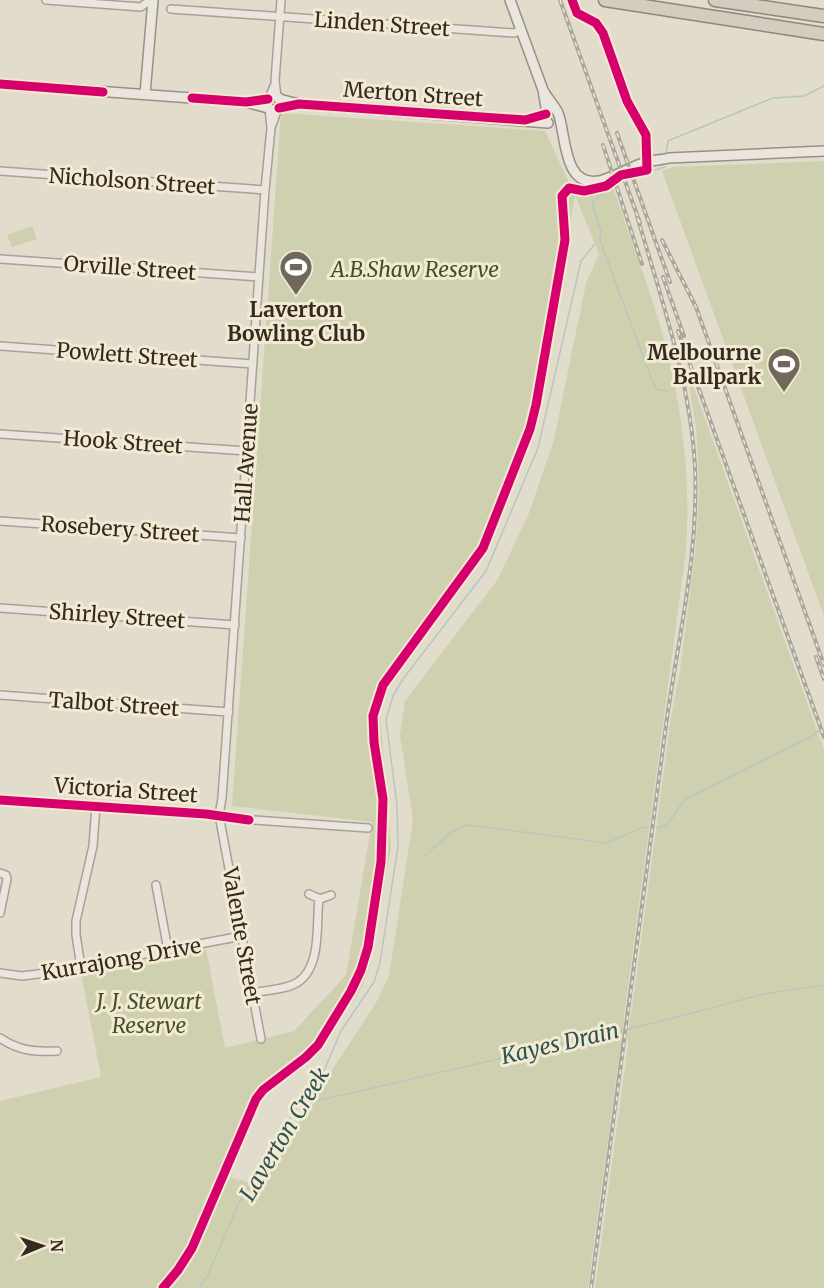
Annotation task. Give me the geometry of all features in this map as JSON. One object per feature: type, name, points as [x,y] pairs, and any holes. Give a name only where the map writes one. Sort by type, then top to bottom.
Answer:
[{"type":"highway","points":[[605,0],[824,34]]},
{"type":"highway","points":[[715,0],[824,16]]},
{"type":"street","points":[[46,0],[148,2]]},
{"type":"street","name":"Hall Avenue","points":[[221,815],[265,190],[281,0]]},
{"type":"street","points":[[510,0],[551,117],[573,170],[590,181],[599,181],[646,162],[669,158],[824,151]]},
{"type":"street","points":[[145,94],[148,2]]},
{"type":"street","points":[[146,82],[148,2]]},
{"type":"street","name":"Linden Street","points":[[171,9],[514,33],[521,30]]},
{"type":"street","name":"Merton Street","points":[[0,84],[525,120],[551,117]]},
{"type":"street","name":"Nicholson Street","points":[[0,171],[265,190]]},
{"type":"street","name":"Orville Street","points":[[0,259],[259,277]]},
{"type":"street","name":"Powlett Street","points":[[0,346],[253,364]]},
{"type":"street","name":"Hook Street","points":[[0,434],[247,451]]},
{"type":"street","name":"Rosebery Street","points":[[0,521],[241,538]]},
{"type":"street","name":"Shirley Street","points":[[0,608],[235,625]]},
{"type":"street","name":"Talbot Street","points":[[0,696],[229,711]]},
{"type":"street","name":"Victoria Street","points":[[0,800],[221,815],[254,820],[368,828]]},
{"type":"street","points":[[81,967],[76,921],[93,846],[96,806]]},
{"type":"street","name":"Valente Street","points":[[221,815],[261,1039]]},
{"type":"street","points":[[0,873],[6,875],[7,879],[0,913]]},
{"type":"street","points":[[156,885],[168,950]]},
{"type":"street","points":[[309,894],[319,898],[331,895]]},
{"type":"street","points":[[252,993],[289,986],[305,975],[314,957],[319,898]]},
{"type":"street","name":"Kurrajong Drive","points":[[0,974],[22,976],[81,967],[242,936]]},
{"type":"street","points":[[0,1038],[24,1050],[57,1051]]},
{"type":"green space","points":[[281,113],[545,131],[574,193],[613,188],[668,353],[686,463],[686,550],[588,1288],[169,1288],[190,1258],[224,1185],[231,1178],[245,1181],[259,1190],[315,1096],[376,1003],[389,976],[413,820],[400,735],[405,701],[498,579],[529,513],[554,440],[586,283],[599,254],[575,195],[544,369],[480,559],[379,702],[391,847],[370,965],[362,987],[351,1005],[344,998],[316,1044],[256,1094],[188,1246],[161,1284],[156,1288],[0,1288],[0,1101],[101,1077],[81,973],[206,949],[225,1048],[294,1031],[346,975],[372,822],[232,806]]},
{"type":"green space","name":"Melbourne Ballpark","points":[[824,161],[824,616],[662,171],[673,167]]},
{"type":"green space","points":[[32,226],[37,239],[12,247],[7,235]]},
{"type":"green space","points":[[686,366],[824,750],[824,1288],[595,1288],[628,1045],[627,1037],[695,555],[699,494],[698,461],[696,428]]},
{"type":"waterway","name":"Laverton Creek","points":[[666,153],[668,141],[675,138],[773,98],[804,96],[824,86]]},
{"type":"waterway","points":[[665,167],[617,184],[592,203],[601,231],[600,238],[604,251],[649,372],[657,390],[669,391]]},
{"type":"waterway","name":"Laverton Creek","points":[[199,1288],[207,1277],[239,1203],[275,1141],[323,1073],[341,1031],[374,982],[380,962],[398,847],[397,805],[386,720],[393,696],[403,679],[486,571],[538,448],[581,261],[594,245]]},
{"type":"waterway","points":[[657,828],[667,825],[685,799],[819,731]]},
{"type":"waterway","points":[[425,856],[450,833],[467,825],[607,843],[648,827]]},
{"type":"waterway","name":"Kayes Drain","points":[[299,1105],[658,1022],[764,994],[824,985]]},
{"type":"railway","points":[[560,0],[640,223]]},
{"type":"railway","points":[[617,133],[670,282]]},
{"type":"railway","points":[[603,145],[642,264]]},
{"type":"railway","points":[[591,1288],[694,532],[695,466],[687,402],[665,308],[637,216]]},
{"type":"railway","points":[[662,240],[696,307],[824,665]]},
{"type":"railway","points":[[663,277],[684,336]]},
{"type":"railway","points":[[678,331],[824,737]]},
{"type":"railway","points":[[816,657],[824,679]]},
{"type":"cycle path","points":[[163,1288],[192,1248],[256,1099],[263,1090],[318,1045],[361,970],[368,947],[381,862],[383,799],[374,742],[373,716],[383,685],[483,548],[530,429],[565,240],[562,196],[569,188],[584,191],[606,186],[621,175],[647,170],[646,135],[627,101],[603,33],[596,23],[577,13],[572,0]]},
{"type":"cycle path","points":[[0,84],[103,92]]},
{"type":"cycle path","points":[[192,98],[246,102],[268,99]]},
{"type":"cycle path","points":[[279,108],[299,104],[525,120],[546,114]]},
{"type":"cycle path","points":[[0,800],[206,814],[249,820]]},
{"type":"place","name":"Laverton Bowling Club","points":[[296,296]]},
{"type":"place","name":"Melbourne Ballpark","points":[[784,393]]},
{"type":"park label","name":"A.B.Shaw Reserve","points":[[415,269]]},
{"type":"park label","name":"J. J. Stewart Reserve","points":[[149,1013]]}]
